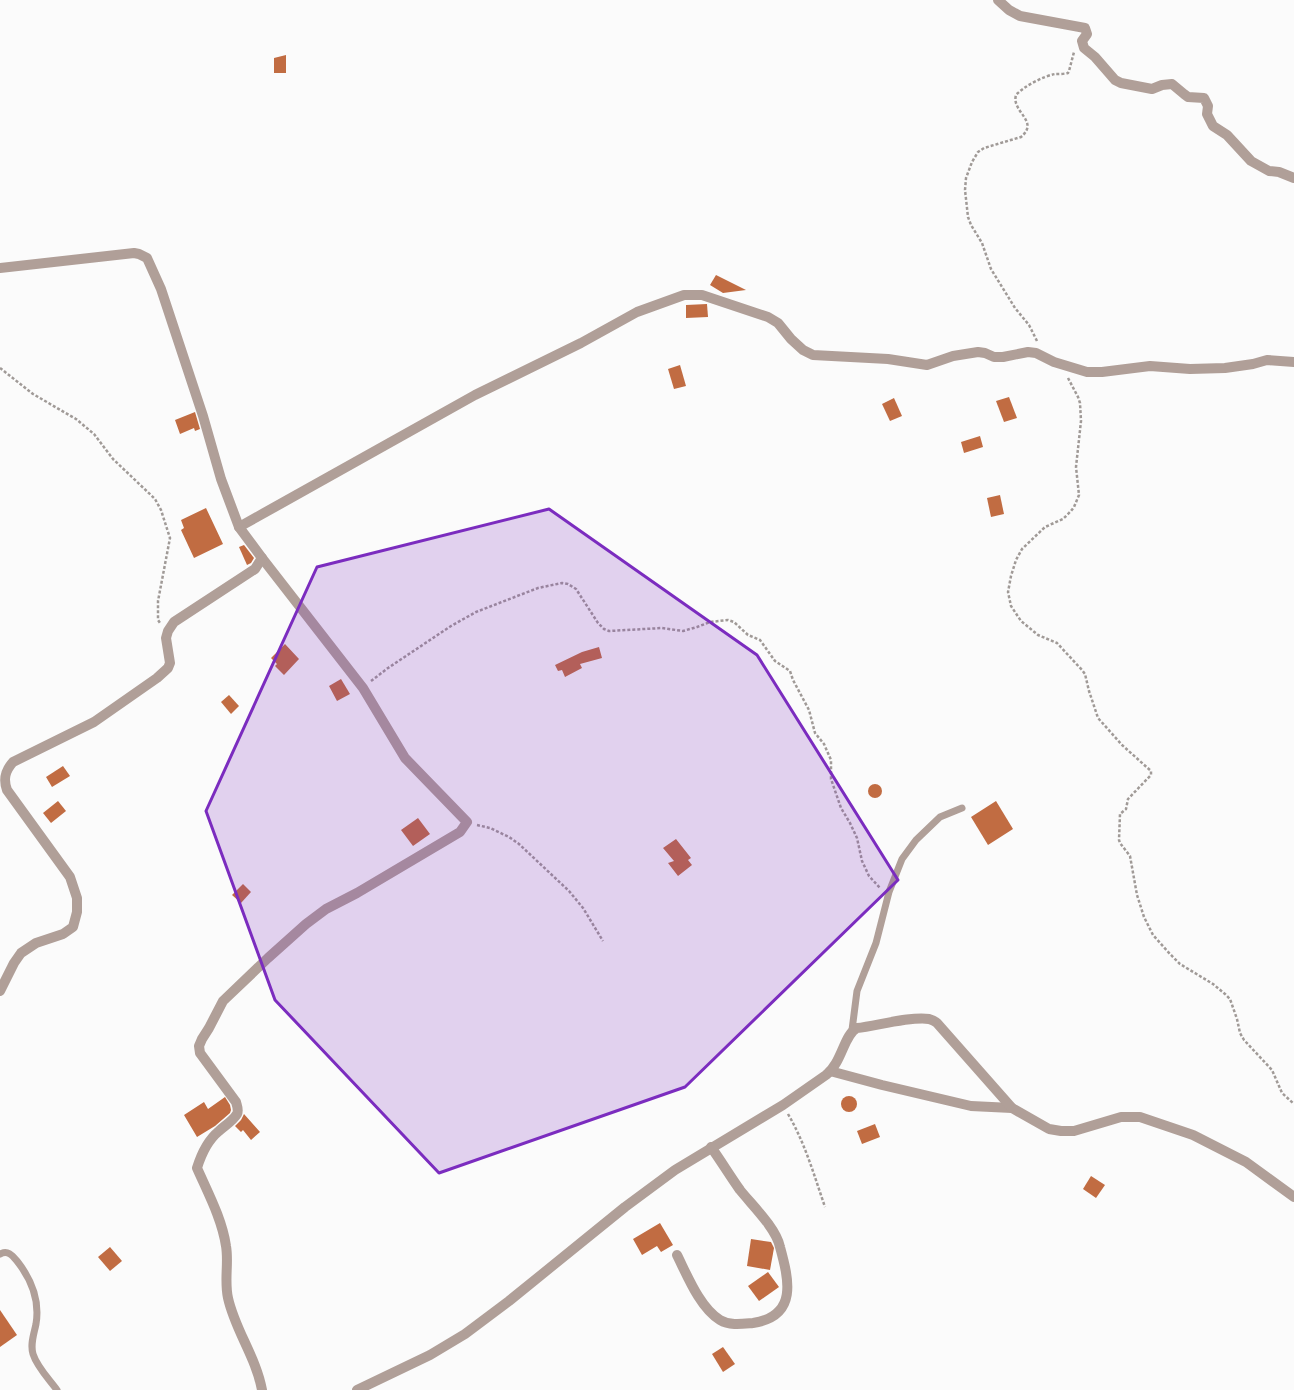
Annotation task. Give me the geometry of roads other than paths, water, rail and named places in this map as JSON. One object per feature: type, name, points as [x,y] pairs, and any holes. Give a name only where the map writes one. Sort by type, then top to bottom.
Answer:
[{"type":"street","points":[[998,0],[1009,10],[1020,16],[1082,27],[1086,30],[1087,34],[1082,42],[1084,48],[1095,57],[1115,80],[1121,83],[1152,89],[1172,84],[1188,96],[1204,98],[1208,106],[1207,114],[1213,126],[1227,135],[1251,161],[1270,171],[1279,172],[1294,178]]},
{"type":"street","points":[[0,268],[134,253],[147,258],[161,289],[203,416],[221,480],[239,527],[363,688],[405,758],[467,822],[460,832],[357,893],[326,909],[306,924],[268,958],[224,1001],[210,1028],[202,1039],[200,1053],[236,1102],[238,1112],[235,1118],[217,1132],[208,1144],[197,1168],[222,1228],[228,1261],[226,1278],[228,1298],[234,1317],[252,1357],[262,1390]]},
{"type":"street","points":[[239,527],[475,394],[581,343],[637,312],[684,295],[702,295],[768,317],[778,323],[791,339],[803,350],[813,355],[888,359],[927,365],[953,356],[978,352],[994,357],[1003,357],[1028,352],[1036,353],[1054,362],[1087,372],[1102,372],[1150,366],[1190,369],[1225,368],[1253,364],[1267,360],[1294,362]]},
{"type":"street","points":[[0,991],[14,963],[21,953],[36,943],[63,934],[73,927],[77,912],[77,898],[70,876],[7,790],[4,782],[7,769],[13,762],[94,722],[157,678],[168,668],[170,663],[166,638],[168,631],[174,622],[255,569],[262,558]]},
{"type":"street","points":[[357,1390],[430,1355],[465,1334],[509,1301],[625,1207],[675,1170],[783,1105],[830,1071],[840,1056],[849,1034],[852,1030],[857,1028],[906,1020],[933,1020],[1012,1108],[1049,1128],[1061,1131],[1074,1131],[1121,1117],[1140,1117],[1193,1135],[1246,1162],[1294,1197]]},
{"type":"street","points":[[830,1071],[971,1106],[1012,1108]]},
{"type":"street","points":[[676,1255],[701,1301],[712,1314],[721,1321],[740,1325],[761,1322],[777,1314],[785,1304],[788,1294],[787,1280],[778,1240],[772,1230],[739,1188],[711,1147]]},
{"type":"lane","points":[[852,1030],[857,992],[876,943],[888,895],[902,859],[916,840],[940,817],[962,808]]},
{"type":"lane","points":[[0,1254],[8,1252],[13,1256],[22,1268],[35,1291],[38,1308],[32,1344],[33,1354],[57,1390]]}]
